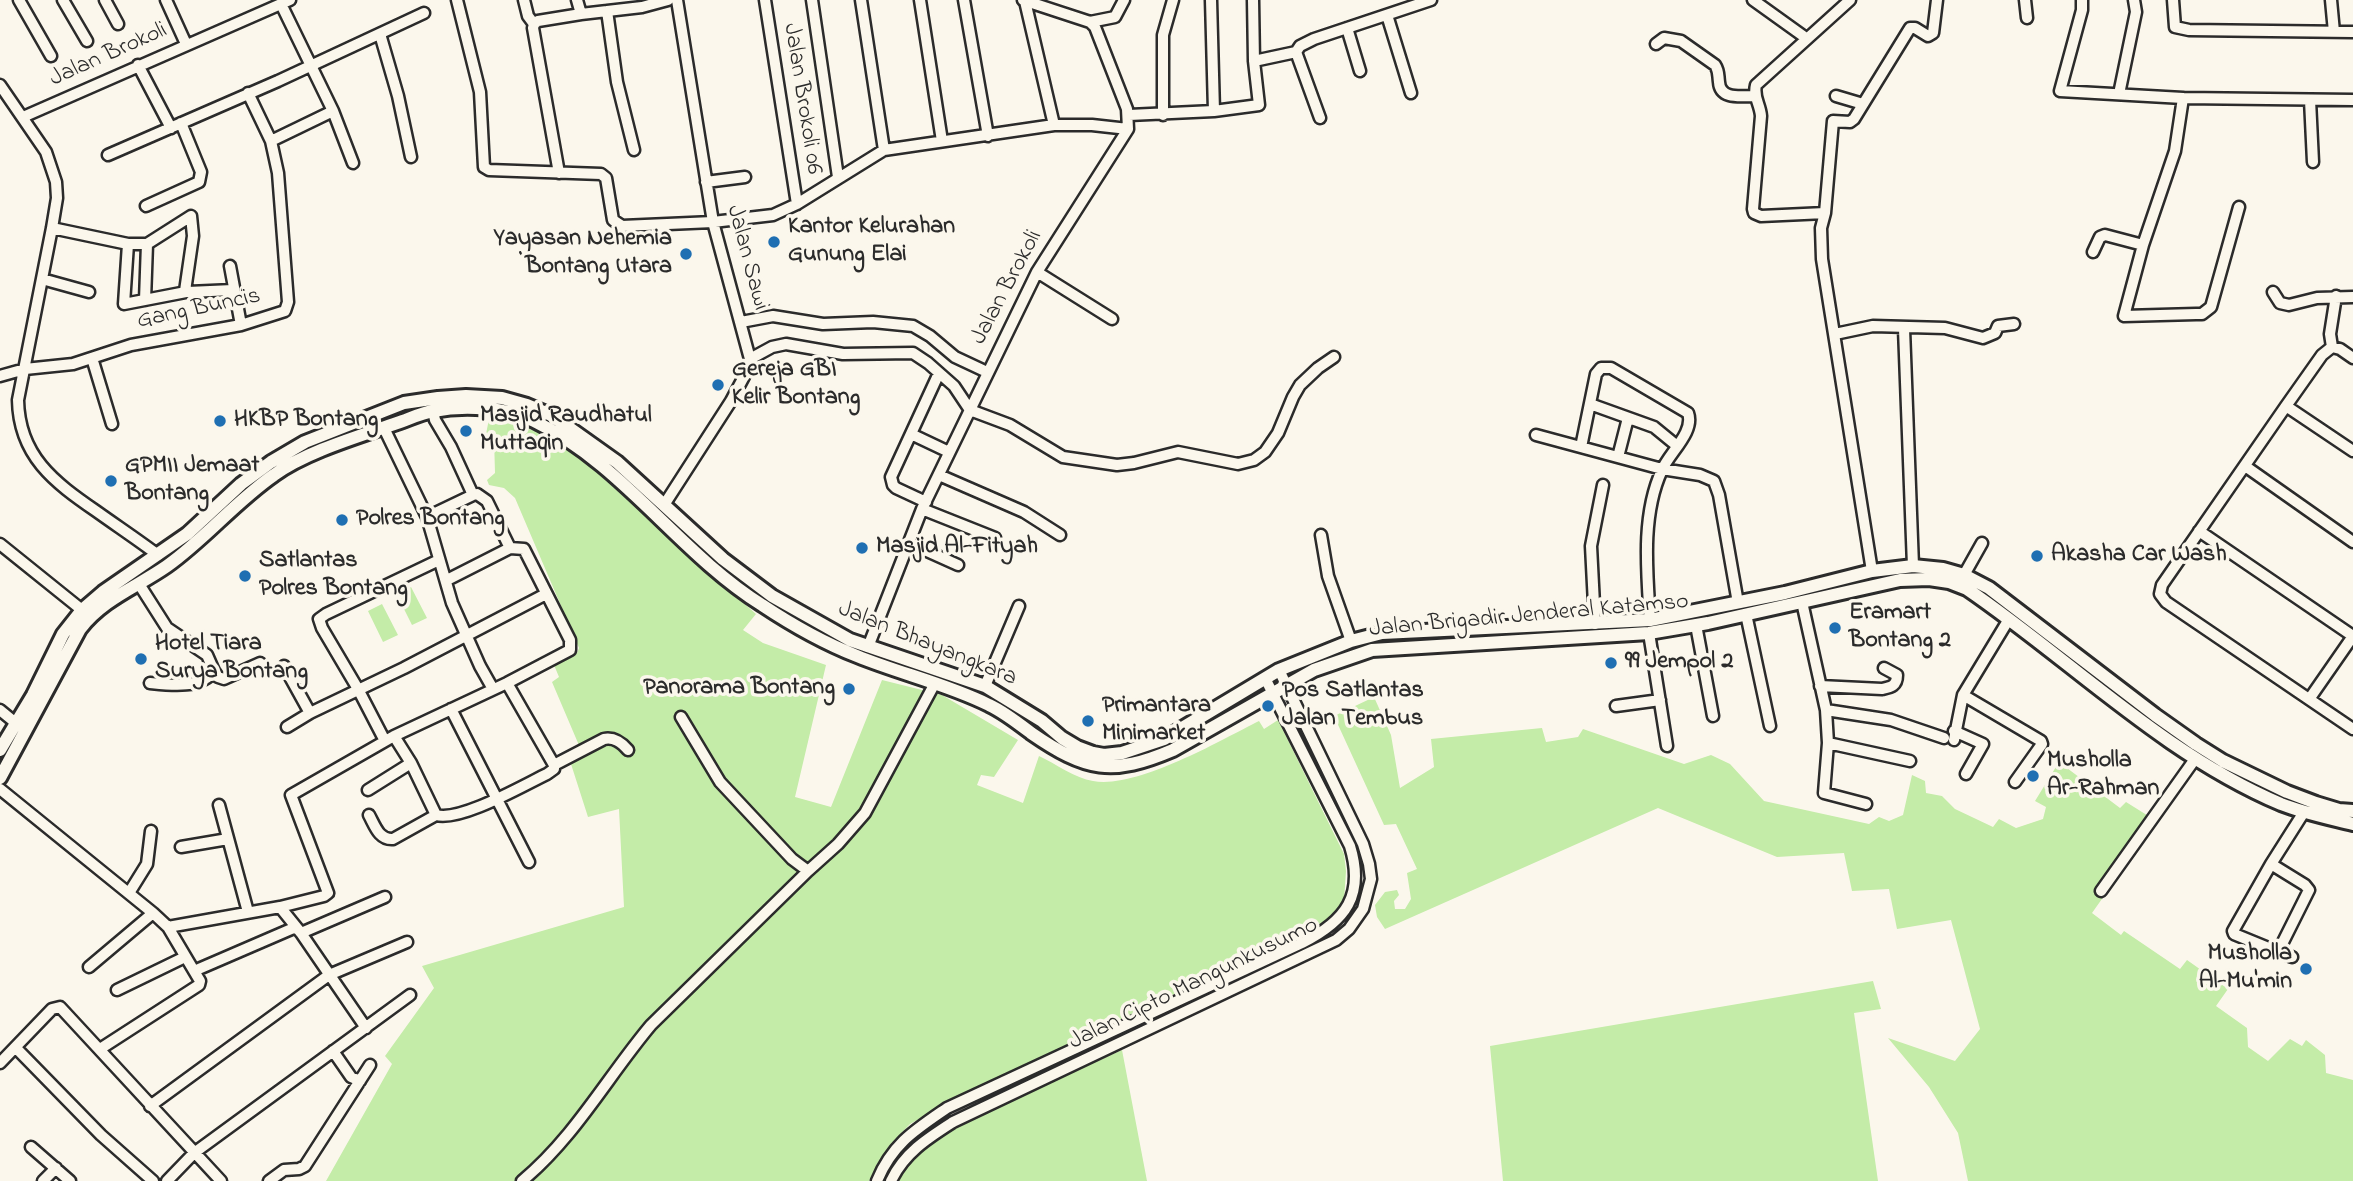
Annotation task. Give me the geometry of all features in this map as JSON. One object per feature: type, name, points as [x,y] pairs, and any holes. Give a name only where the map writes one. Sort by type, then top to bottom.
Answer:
[{"type":"main road","name":"Jalan Bhayangkara","points":[[0,750],[33,695],[63,634],[82,610],[103,592],[187,534],[241,484],[271,462],[306,442],[404,403],[466,396],[502,398],[527,404],[551,415],[617,462],[723,559],[772,596],[850,640],[985,686],[1042,721],[1077,747],[1104,755],[1122,753],[1164,739],[1266,680]]},
{"type":"main road","name":"Jalan Bhayangkara","points":[[0,778],[89,617],[108,601],[167,566],[198,542],[272,475],[310,456],[433,411],[470,409],[507,412],[530,419],[583,452],[729,582],[767,609],[858,657],[970,695],[999,710],[1049,746],[1076,761],[1114,768],[1133,765],[1173,750],[1271,695]]},
{"type":"main road","points":[[378,414],[384,428]]},
{"type":"main road","points":[[348,425],[354,439]]},
{"type":"main road","points":[[608,473],[617,462]]},
{"type":"main road","points":[[634,495],[644,485]]},
{"type":"main road","points":[[158,555],[167,566]]},
{"type":"main road","name":"Jalan Brigadir Jenderal Katamso","points":[[1271,695],[1314,670],[1371,650],[1551,632],[1696,625],[1872,572],[1913,566],[1943,569],[1964,575],[1989,588],[2241,777]]},
{"type":"main road","name":"Jalan Brigadir Jenderal Katamso","points":[[1266,680],[1279,670],[1351,641],[1382,633],[1419,630],[1551,632],[1595,624],[1649,627],[1742,609],[1802,602],[1868,585],[1929,579],[1949,582],[1967,589],[2195,759],[2241,777],[2304,812],[2353,824]]},
{"type":"main road","name":"Jalan Brigadir Jenderal Katamso","points":[[2261,787],[2353,811]]},
{"type":"street","points":[[19,0],[51,56]]},
{"type":"street","points":[[63,0],[87,41]]},
{"type":"street","points":[[105,0],[118,23]]},
{"type":"street","points":[[166,0],[186,44]]},
{"type":"street","points":[[457,0],[480,92],[484,167],[489,170],[603,175],[606,178],[613,220],[622,226],[713,222],[773,215],[797,204],[884,150],[1054,125],[1128,129]]},
{"type":"street","points":[[524,0],[528,16],[534,23],[559,173]]},
{"type":"street","points":[[577,0],[581,14]]},
{"type":"street","points":[[534,23],[668,0]]},
{"type":"street","name":"Jalan Sawi","points":[[677,0],[713,222],[750,356]]},
{"type":"street","name":"Jalan Brokoli 06","points":[[765,0],[797,204]]},
{"type":"street","points":[[812,0],[838,177]]},
{"type":"street","points":[[861,0],[884,150]]},
{"type":"street","points":[[920,0],[942,141]]},
{"type":"street","points":[[964,0],[988,136]]},
{"type":"street","points":[[1054,125],[1024,0],[1049,3],[1090,22],[1115,17],[1124,0]]},
{"type":"street","points":[[1163,115],[1163,35],[1173,0]]},
{"type":"street","points":[[1211,0],[1213,111]]},
{"type":"street","points":[[1129,115],[1163,115],[1259,105],[1254,61],[1253,0]]},
{"type":"street","points":[[1254,61],[1296,52],[1302,44],[1430,0]]},
{"type":"street","points":[[1753,0],[1806,38]]},
{"type":"street","points":[[1872,572],[1822,259],[1821,228],[1825,213],[1831,124],[1836,121],[1850,122],[1910,28],[1916,28],[1927,36],[1933,33],[1937,0]]},
{"type":"street","points":[[2025,0],[2027,18]]},
{"type":"street","points":[[2082,0],[2082,10],[2060,91],[2183,98],[2353,100]]},
{"type":"street","points":[[2119,94],[2136,12],[2134,0]]},
{"type":"street","points":[[2172,0],[2175,27],[2189,30],[2353,33]]},
{"type":"street","points":[[2331,0],[2334,32]]},
{"type":"street","points":[[285,2],[353,163]]},
{"type":"street","name":"Jalan Brokoli","points":[[23,117],[285,2]]},
{"type":"street","points":[[1825,213],[1761,216],[1754,213],[1761,116],[1754,96],[1759,80],[1843,2]]},
{"type":"street","points":[[607,11],[617,82],[634,150]]},
{"type":"street","points":[[108,155],[424,13]]},
{"type":"street","points":[[1387,15],[1411,93]]},
{"type":"street","name":"Jalan Brokoli","points":[[868,647],[924,506],[1037,272],[1128,129],[1129,115],[1099,33],[1090,22]]},
{"type":"street","points":[[1347,28],[1360,71]]},
{"type":"street","points":[[380,34],[398,96],[411,157]]},
{"type":"street","points":[[1656,44],[1664,38],[1681,41],[1715,65],[1718,70],[1718,86],[1723,93],[1730,96],[1754,96]]},
{"type":"street","points":[[1296,52],[1320,118]]},
{"type":"street","points":[[138,65],[171,128]]},
{"type":"street","points":[[0,85],[46,152],[56,182],[57,198],[18,400],[21,427],[33,454],[45,471],[76,497],[158,555]]},
{"type":"street","name":"Gang Buncis","points":[[0,376],[25,369],[62,365],[131,345],[241,325],[282,314],[287,307],[282,195],[271,141],[248,93]]},
{"type":"street","points":[[1836,96],[1863,104]]},
{"type":"street","points":[[2183,98],[2175,151],[2143,245],[2124,316],[2202,314],[2211,307],[2239,207]]},
{"type":"street","points":[[2311,100],[2313,162]]},
{"type":"street","points":[[271,141],[333,111]]},
{"type":"street","points":[[146,206],[201,180],[201,172],[181,123]]},
{"type":"street","points":[[706,181],[745,177]]},
{"type":"street","points":[[52,228],[128,244],[147,244],[191,216],[193,236],[186,292]]},
{"type":"street","points":[[2093,252],[2100,237],[2105,235],[2143,245]]},
{"type":"street","points":[[128,244],[125,304],[186,292],[233,289]]},
{"type":"street","points":[[145,300],[147,244]]},
{"type":"street","points":[[230,266],[241,325]]},
{"type":"street","points":[[1037,272],[1112,318]]},
{"type":"street","points":[[42,279],[89,292]]},
{"type":"street","points":[[2273,292],[2280,303],[2288,305],[2318,298],[2353,296]]},
{"type":"street","points":[[2332,347],[2330,334],[2336,296]]},
{"type":"street","points":[[743,328],[773,316],[823,324],[881,322],[912,326],[986,376]]},
{"type":"street","points":[[1835,334],[1873,326],[1904,329],[1945,328],[1983,338],[1995,333],[1998,326],[2014,324]]},
{"type":"street","points":[[1904,329],[1913,566]]},
{"type":"street","points":[[664,505],[731,401],[748,369],[750,356],[772,347],[786,344],[843,354],[913,353],[954,386],[970,410],[1010,425],[1056,453],[1101,464],[1128,464],[1178,452],[1229,463],[1254,460],[1265,452],[1279,433],[1296,390],[1308,376],[1334,357]]},
{"type":"street","points":[[2332,347],[2353,358]]},
{"type":"street","points":[[2332,347],[2322,355],[2162,585],[2162,598],[2353,729]]},
{"type":"street","points":[[92,358],[112,424]]},
{"type":"street","points":[[1581,446],[1595,374],[1601,368],[1611,368],[1688,412],[1689,426],[1662,469],[1650,510],[1647,572],[1649,627],[1667,746]]},
{"type":"street","points":[[939,373],[891,481],[895,488],[924,506],[995,538]]},
{"type":"street","points":[[1590,404],[1660,431],[1676,445]]},
{"type":"street","points":[[2286,406],[2353,451]]},
{"type":"street","points":[[433,411],[473,495]]},
{"type":"street","points":[[1618,457],[1628,418]]},
{"type":"street","points":[[384,428],[427,517],[453,603],[466,636],[493,689]]},
{"type":"street","points":[[911,434],[949,452]]},
{"type":"street","points":[[1536,435],[1662,469],[1700,475],[1714,481],[1770,726]]},
{"type":"street","points":[[2245,466],[2353,542]]},
{"type":"street","points":[[939,475],[1024,512],[1060,535]]},
{"type":"street","points":[[1595,624],[1591,546],[1603,485]]},
{"type":"street","points":[[427,517],[477,494],[488,501],[510,548]]},
{"type":"street","points":[[2199,531],[2353,636],[2310,698]]},
{"type":"street","points":[[1321,535],[1328,576],[1351,641]]},
{"type":"street","points":[[909,542],[958,565]]},
{"type":"street","points":[[1964,575],[1982,542]]},
{"type":"street","points":[[0,544],[82,610]]},
{"type":"street","points":[[168,927],[280,907],[324,896],[328,890],[291,795],[390,738],[570,650],[570,640],[524,549],[510,548],[447,580]]},
{"type":"street","points":[[439,560],[319,619],[358,689],[390,738],[411,763],[436,814],[443,817],[460,814],[547,774],[554,769],[554,765],[604,739],[611,738],[628,750]]},
{"type":"street","points":[[139,584],[167,628],[207,655],[218,677],[224,679],[260,663]]},
{"type":"street","points":[[287,727],[546,594]]},
{"type":"street","points":[[1802,602],[1826,710],[1828,743],[1824,793],[1866,804]]},
{"type":"street","points":[[985,686],[1019,606]]},
{"type":"street","points":[[1951,736],[1963,695],[2009,619]]},
{"type":"street","points":[[1696,625],[1713,716]]},
{"type":"street","points":[[284,666],[310,713]]},
{"type":"street","points":[[1820,686],[1882,689],[1892,687],[1897,675],[1884,668]]},
{"type":"street","name":"Jalan Cipto Mangunkusumo","points":[[891,1181],[908,1154],[953,1122],[1336,940],[1349,929],[1363,909],[1371,879],[1363,844],[1279,670]]},
{"type":"street","points":[[150,683],[191,683],[212,675],[214,671]]},
{"type":"street","name":"Jalan Cipto Mangunkusumo","points":[[877,1181],[896,1146],[947,1108],[1302,943],[1327,929],[1344,914],[1354,892],[1356,877],[1350,846],[1271,695],[1266,680]]},
{"type":"street","points":[[507,683],[554,765]]},
{"type":"street","points":[[522,1181],[580,1122],[651,1025],[838,844],[865,813],[935,684]]},
{"type":"street","points":[[1963,695],[2041,740],[2042,744],[2015,782]]},
{"type":"street","points":[[1616,706],[1660,700]]},
{"type":"street","points":[[451,709],[529,863]]},
{"type":"street","points":[[0,710],[16,724]]},
{"type":"street","points":[[1826,710],[1891,720],[1983,744],[1966,774]]},
{"type":"street","points":[[681,717],[720,782],[792,859],[808,871]]},
{"type":"street","points":[[1828,743],[1910,761]]},
{"type":"street","points":[[2101,891],[2195,759]]},
{"type":"street","points":[[368,790],[411,763]]},
{"type":"street","points":[[0,789],[168,927],[200,981],[200,985],[100,1049]]},
{"type":"street","points":[[219,805],[248,912]]},
{"type":"street","points":[[2292,957],[2233,932],[2304,812]]},
{"type":"street","points":[[369,815],[380,835],[393,839],[436,814]]},
{"type":"street","points":[[129,893],[145,868],[151,831]]},
{"type":"street","points":[[181,847],[228,839]]},
{"type":"street","points":[[2271,864],[2305,884],[2308,890],[2278,952]]},
{"type":"street","points":[[194,971],[385,897]]},
{"type":"street","points":[[280,907],[299,930],[366,1028]]},
{"type":"street","points":[[89,967],[153,913]]},
{"type":"street","points":[[150,1106],[329,975],[407,942]]},
{"type":"street","points":[[117,990],[186,957]]},
{"type":"street","points":[[167,1181],[194,1153],[410,995]]},
{"type":"street","points":[[0,1063],[52,1009],[60,1007],[220,1181]]},
{"type":"street","points":[[16,1048],[101,1135],[153,1181]]},
{"type":"street","points":[[1072,1049],[1079,1063]]},
{"type":"street","points":[[333,1051],[353,1077]]},
{"type":"street","points":[[269,1181],[284,1170],[305,1166],[353,1077],[370,1065]]},
{"type":"street","points":[[31,1147],[70,1181]]},
{"type":"street","points":[[43,1181],[56,1168]]},
{"type":"green space","points":[[489,419],[518,425],[549,436],[593,469],[756,614],[743,630],[763,643],[826,665],[795,797],[831,807],[882,680],[942,695],[1018,740],[994,777],[981,775],[977,785],[1023,803],[1039,756],[1072,774],[1093,781],[1111,782],[1132,778],[1177,762],[1259,721],[1264,729],[1278,720],[1344,854],[1344,901],[1333,922],[1269,949],[962,1095],[910,1124],[889,1146],[869,1181],[326,1181],[392,1064],[385,1056],[434,988],[422,966],[624,907],[619,809],[588,817],[571,764],[580,757],[578,743],[552,682],[559,677],[554,665],[577,653],[579,648],[515,498],[504,488],[489,485],[487,480],[495,473],[494,438],[486,434]]},
{"type":"green space","points":[[411,587],[427,618],[412,625],[397,595]]},
{"type":"green space","points":[[382,604],[398,635],[383,642],[368,611]]},
{"type":"green space","points":[[1374,697],[1391,735],[1400,788],[1434,767],[1431,739],[1542,728],[1546,742],[1578,737],[1583,729],[1684,764],[1711,755],[1730,764],[1764,801],[1869,824],[1879,817],[1889,821],[1903,815],[1912,775],[1925,781],[1926,793],[1942,796],[1955,809],[1993,827],[1999,819],[2016,828],[2043,819],[2046,807],[2035,801],[2059,762],[2120,808],[2126,802],[2150,817],[2097,891],[2104,896],[2092,913],[2121,935],[2124,931],[2180,969],[2187,960],[2228,989],[2216,1006],[2247,1028],[2248,1047],[2268,1061],[2290,1039],[2302,1046],[2306,1040],[2325,1055],[2326,1073],[2353,1080],[2353,1181],[1968,1181],[1958,1133],[1929,1087],[1888,1038],[1955,1061],[1980,1029],[1951,920],[1897,929],[1889,889],[1852,891],[1844,853],[1777,857],[1658,808],[1385,929],[1377,917],[1375,905],[1385,892],[1397,890],[1399,895],[1394,901],[1395,909],[1405,909],[1411,899],[1407,873],[1417,869],[1396,824],[1384,825],[1334,716]]},
{"type":"green space","points":[[1873,981],[1881,1009],[1854,1013],[1878,1181],[1503,1181],[1490,1046]]},
{"type":"green space","points":[[1122,1050],[1147,1181],[898,1181],[910,1159],[928,1141],[955,1125]]},
{"type":"place","name":"Kantor Kelurahan Gunung Elai","points":[[774,242]]},
{"type":"place","name":"Yayasan Nehemia Bontang Utara","points":[[686,254]]},
{"type":"place","name":"Gereja GBI Kelir Bontang","points":[[718,385]]},
{"type":"place","name":"HKBP Bontang","points":[[220,421]]},
{"type":"place","name":"Masjid Raudhatul Muttaqin","points":[[466,431]]},
{"type":"place","name":"GPMII Jemaat Bontang","points":[[111,481]]},
{"type":"place","name":"Polres Bontang","points":[[342,520]]},
{"type":"place","name":"Masjid Al-Fityah","points":[[862,548]]},
{"type":"place","name":"Akasha Car Wash","points":[[2037,556]]},
{"type":"place","name":"Satlantas Polres Bontang","points":[[245,576]]},
{"type":"place","name":"Eramart Bontang 2","points":[[1835,628]]},
{"type":"place","name":"Hotel Tiara Surya Bontang","points":[[141,659]]},
{"type":"place","name":"99 Jempol 2","points":[[1611,663]]},
{"type":"place","name":"Panorama Bontang","points":[[849,689]]},
{"type":"place","name":"Pos Satlantas Jalan Tembus","points":[[1268,706]]},
{"type":"place","name":"Primantara Minimarket","points":[[1088,721]]},
{"type":"place","name":"Musholla Ar-Rahman","points":[[2033,776]]},
{"type":"place","name":"Musholla Al-Mu'min","points":[[2306,969]]}]
